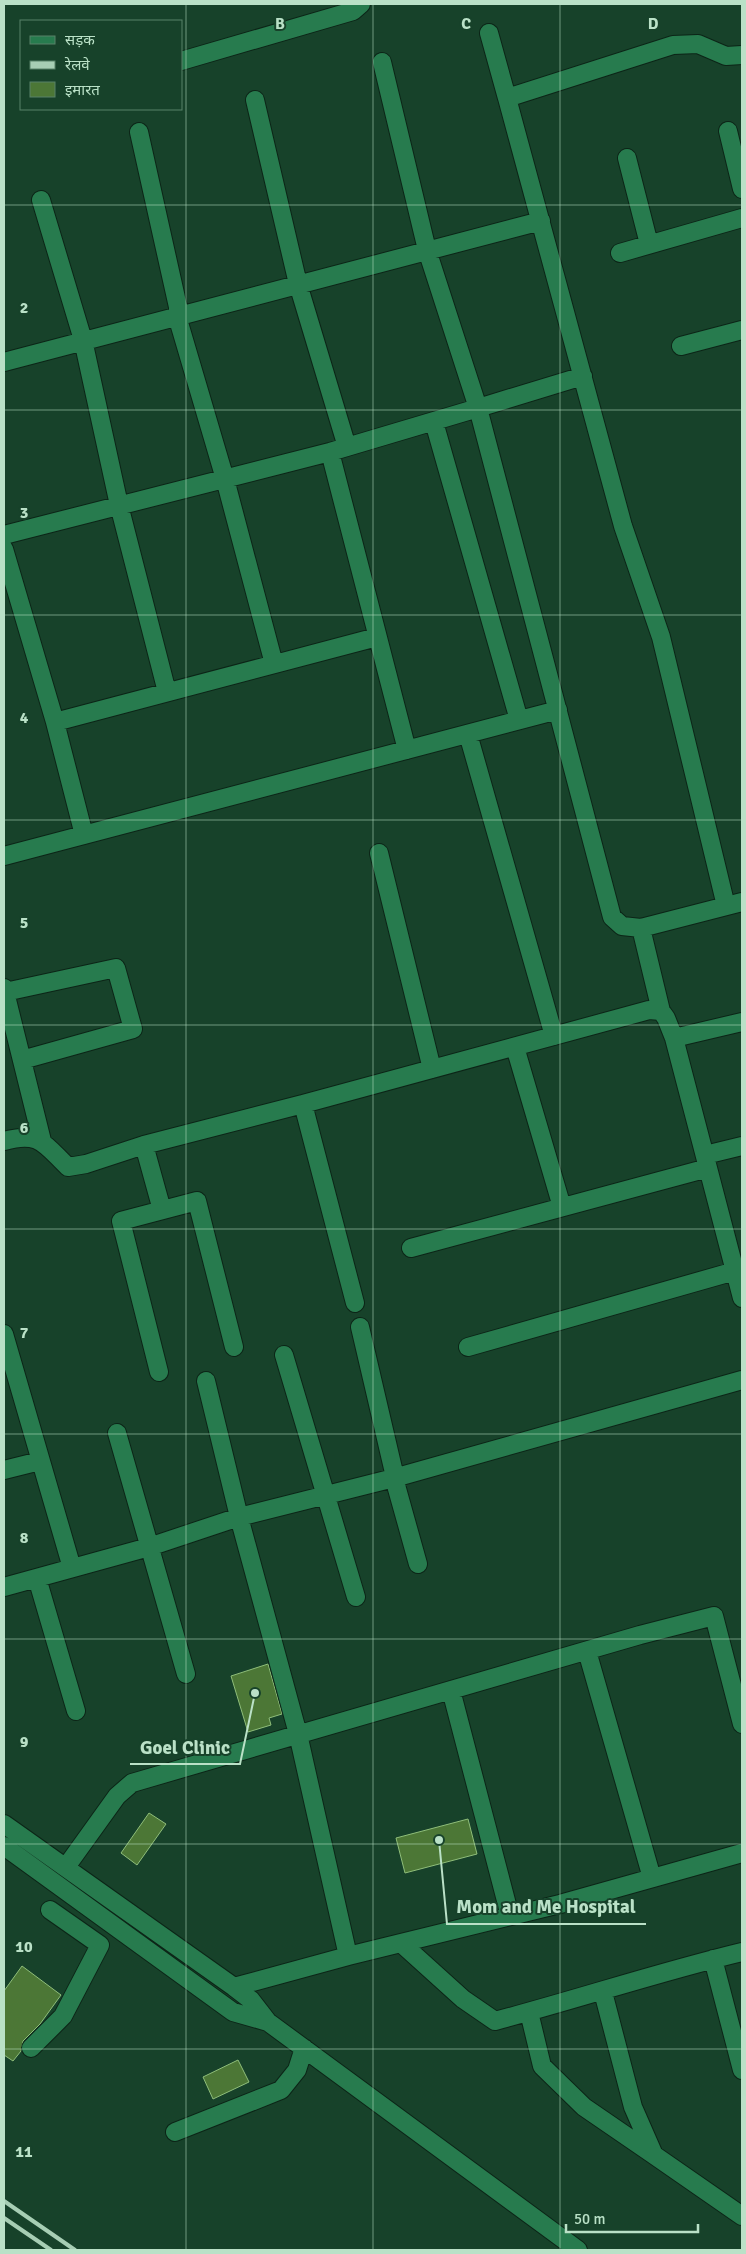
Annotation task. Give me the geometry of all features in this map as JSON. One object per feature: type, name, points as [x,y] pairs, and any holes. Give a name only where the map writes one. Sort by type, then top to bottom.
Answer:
[{"type":"street","points":[[182,61],[355,6]]},
{"type":"street","points":[[382,62],[427,250],[478,408],[612,917],[622,926],[641,928],[734,904],[660,637],[623,526],[489,33]]},
{"type":"street","points":[[508,98],[673,45],[698,44],[726,56],[742,55]]},
{"type":"street","points":[[256,100],[338,449],[377,637],[407,750]]},
{"type":"street","points":[[728,131],[742,189]]},
{"type":"street","points":[[139,132],[178,307],[177,316],[225,479],[274,664]]},
{"type":"street","points":[[627,158],[650,244]]},
{"type":"street","points":[[41,200],[83,340],[118,505],[167,692]]},
{"type":"street","points":[[620,253],[742,218]]},
{"type":"street","points":[[4,362],[541,221]]},
{"type":"street","points":[[681,346],[742,330]]},
{"type":"street","points":[[4,535],[338,449],[434,422],[583,376]]},
{"type":"street","points":[[434,422],[519,720]]},
{"type":"street","points":[[4,549],[55,722],[84,835]]},
{"type":"street","points":[[55,722],[377,637]]},
{"type":"street","points":[[4,856],[558,710]]},
{"type":"street","points":[[468,734],[554,1036]]},
{"type":"street","points":[[379,853],[432,1069]]},
{"type":"street","points":[[641,928],[661,1010],[674,1038],[742,1296]]},
{"type":"street","points":[[22,1060],[134,1029],[116,968],[4,990],[42,1140],[68,1167],[86,1164],[144,1145],[649,1010],[661,1010]]},
{"type":"street","points":[[674,1038],[742,1022]]},
{"type":"street","points":[[515,1047],[562,1207]]},
{"type":"street","points":[[303,1104],[355,1303]]},
{"type":"street","points":[[4,1141],[19,1137],[42,1140]]},
{"type":"street","points":[[144,1145],[162,1210]]},
{"type":"street","points":[[411,1248],[562,1207],[707,1161],[742,1146]]},
{"type":"street","points":[[159,1372],[121,1221],[197,1201],[234,1347]]},
{"type":"street","points":[[468,1347],[736,1272]]},
{"type":"street","points":[[360,1327],[394,1478],[418,1564]]},
{"type":"street","points":[[4,1334],[72,1568]]},
{"type":"street","points":[[284,1355],[324,1495],[356,1597]]},
{"type":"street","points":[[4,1587],[149,1547],[239,1517],[394,1478],[742,1380]]},
{"type":"street","points":[[206,1381],[239,1517],[298,1734],[348,1956]]},
{"type":"street","points":[[117,1433],[186,1674]]},
{"type":"street","points":[[4,1470],[40,1461]]},
{"type":"street","points":[[37,1578],[76,1711]]},
{"type":"street","points":[[66,1867],[117,1796],[132,1782],[587,1650],[714,1616],[742,1724]]},
{"type":"street","points":[[587,1650],[652,1878]]},
{"type":"street","points":[[451,1690],[510,1916]]},
{"type":"street","points":[[4,1824],[234,1987],[251,2000],[268,2022],[578,2250]]},
{"type":"street","points":[[4,1846],[233,2012],[268,2022]]},
{"type":"street","points":[[234,1987],[348,1956],[510,1916],[742,1853]]},
{"type":"street","points":[[31,2048],[63,2016],[100,1945],[125,1909]]},
{"type":"street","points":[[50,1910],[100,1945]]},
{"type":"street","points":[[401,1943],[463,1999],[495,2021],[603,1992],[668,1970],[742,1952]]},
{"type":"street","points":[[713,1959],[742,2070]]},
{"type":"street","points":[[603,1992],[633,2107],[654,2155]]},
{"type":"street","points":[[529,2012],[542,2066],[584,2106],[619,2133],[742,2216]]},
{"type":"street","points":[[175,2132],[281,2090],[297,2070],[304,2048]]},
{"type":"building","points":[[268,1664],[282,1714],[269,1718],[271,1725],[248,1732],[231,1676]]},
{"type":"building","points":[[149,1813],[166,1824],[137,1865],[121,1853]]},
{"type":"building","points":[[468,1819],[477,1854],[405,1873],[396,1838]]},
{"type":"building","points":[[22,1966],[61,1995],[40,2024],[23,2041],[21,2051],[13,2061],[4,2055],[4,1991]]},
{"type":"building","points":[[238,2060],[249,2082],[213,2099],[203,2077]]},
{"type":"railway","points":[[4,2201],[75,2250]]},
{"type":"railway","points":[[4,2218],[51,2250]]},
{"type":"place","name":"Goel Clinic","points":[[255,1693]]},
{"type":"place","name":"Mom and Me Hospital","points":[[439,1840]]}]
